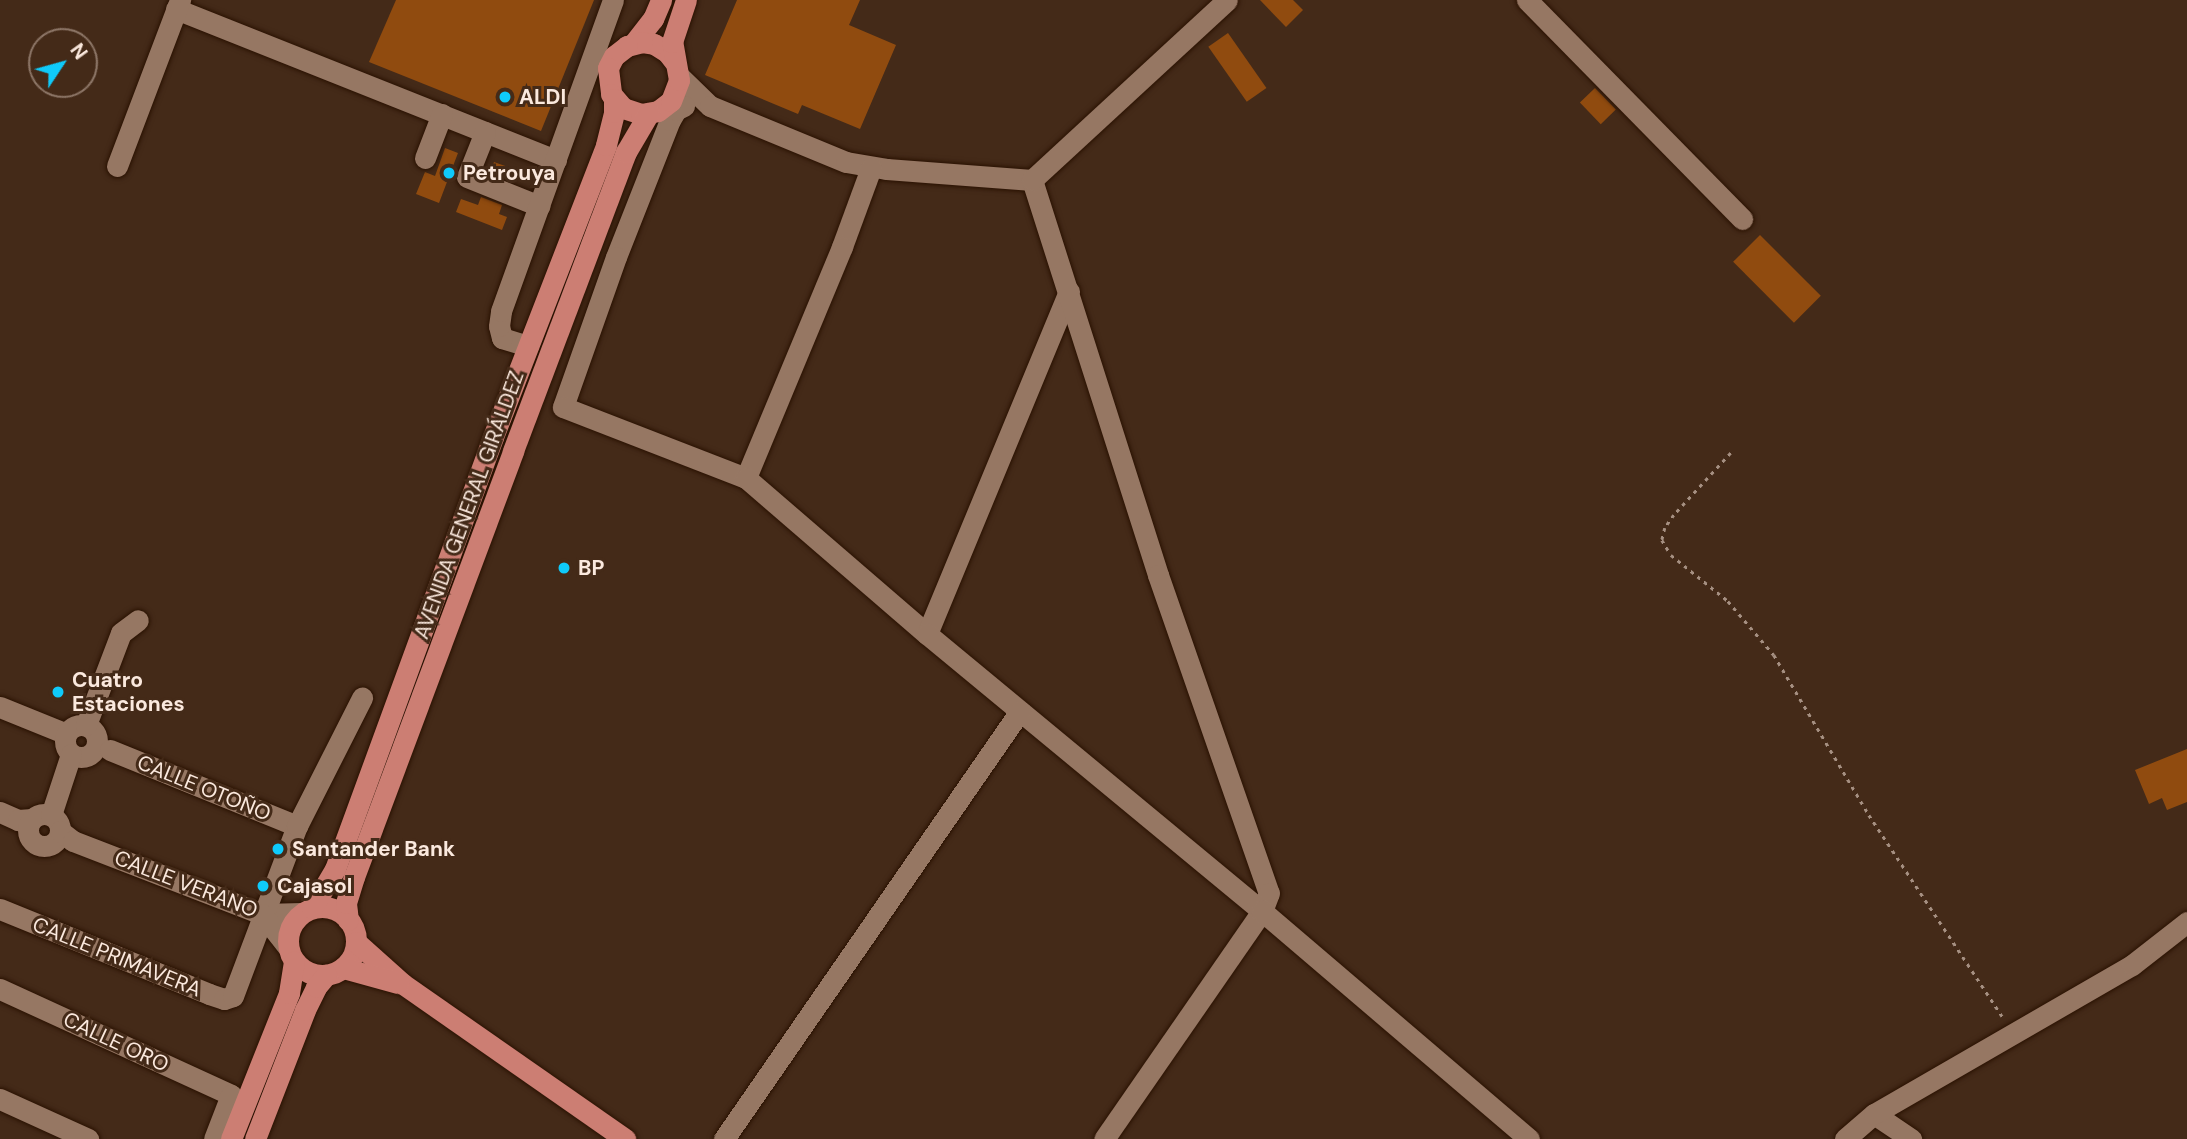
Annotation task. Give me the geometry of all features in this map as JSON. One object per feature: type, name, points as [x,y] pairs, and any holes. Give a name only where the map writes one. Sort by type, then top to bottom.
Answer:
[{"type":"main road","points":[[661,0],[653,19],[634,43],[618,52],[600,68],[614,99],[628,111],[667,110],[676,92],[672,42],[686,0]]},
{"type":"main road","points":[[634,43],[654,44],[667,52],[676,69]]},
{"type":"main road","name":"AVENIDA GENERAL GIRÁLDEZ","points":[[307,910],[335,869],[527,346],[606,145],[614,112],[614,99]]},
{"type":"main road","name":"AVENIDA GENERAL GIRÁLDEZ","points":[[348,920],[346,903],[354,877],[626,152],[667,110]]},
{"type":"main road","points":[[231,1139],[289,993],[289,929],[307,910],[334,909],[348,920],[356,942],[403,984],[625,1139]]},
{"type":"main road","points":[[255,1139],[316,987],[352,956],[356,942]]},
{"type":"main road","points":[[290,953],[306,972],[335,972],[403,984]]},
{"type":"street","points":[[527,346],[502,338],[499,326],[501,311],[556,160],[600,68],[613,0]]},
{"type":"street","points":[[676,69],[710,106],[823,154],[871,167],[1032,180],[1227,0]]},
{"type":"street","points":[[1527,0],[1742,219]]},
{"type":"street","points":[[117,166],[178,4],[556,160]]},
{"type":"street","points":[[710,106],[667,110],[564,407],[746,478],[1529,1139]]},
{"type":"street","points":[[425,158],[442,114]]},
{"type":"street","points":[[485,132],[467,177],[539,206]]},
{"type":"street","points":[[746,478],[842,247],[871,167]]},
{"type":"street","points":[[1032,180],[1158,575],[1262,866],[1269,893],[1262,911],[1104,1139]]},
{"type":"street","points":[[928,634],[1069,291]]},
{"type":"street","points":[[40,826],[82,740],[121,633],[138,620]]},
{"type":"street","points":[[290,953],[262,914],[298,826],[362,698]]},
{"type":"street","name":"CALLE OTOÑO","points":[[0,707],[298,826]]},
{"type":"street","points":[[724,1139],[1020,711]]},
{"type":"street","name":"CALLE VERANO","points":[[40,826],[262,914],[307,910]]},
{"type":"street","name":"CALLE PRIMAVERA","points":[[0,909],[224,999],[235,994],[262,914]]},
{"type":"street","points":[[1845,1139],[1874,1114],[2132,965],[2187,922]]},
{"type":"street","name":"CALLE ORO","points":[[0,989],[231,1095],[214,1139]]},
{"type":"street","points":[[0,1099],[88,1139]]},
{"type":"street","points":[[1874,1114],[1911,1139]]},
{"type":"path","points":[[1731,453],[1674,515],[1665,528],[1662,540],[1671,555],[1728,601],[1774,655],[1869,815],[1993,997],[2013,1034]]},
{"type":"building","name":"ALDI","points":[[396,0],[594,0],[541,131],[369,62]]},
{"type":"building","points":[[737,0],[860,0],[849,25],[896,45],[860,129],[802,105],[798,114],[705,75]]},
{"type":"building","points":[[1260,0],[1293,0],[1303,10],[1286,27]]},
{"type":"building","points":[[1228,33],[1266,88],[1247,102],[1208,47]]},
{"type":"building","points":[[1595,88],[1616,110],[1601,124],[1580,103]]},
{"type":"building","points":[[445,148],[458,153],[439,203],[416,194],[425,172],[435,176]]},
{"type":"building","points":[[494,162],[516,170],[512,180],[490,172]]},
{"type":"building","points":[[481,197],[502,205],[499,214],[507,217],[502,230],[456,212],[461,199],[478,205]]},
{"type":"building","points":[[1760,235],[1821,296],[1794,323],[1733,262]]},
{"type":"building","points":[[2187,749],[2187,802],[2167,810],[2162,798],[2149,804],[2135,770]]},
{"type":"place","name":"ALDI","points":[[505,97]]},
{"type":"place","name":"Petrouya","points":[[449,173]]},
{"type":"place","name":"BP","points":[[564,568]]},
{"type":"place","name":"Cuatro Estaciones","points":[[58,692]]},
{"type":"place","name":"Santander Bank","points":[[278,849]]},
{"type":"place","name":"Cajasol","points":[[263,886]]}]
